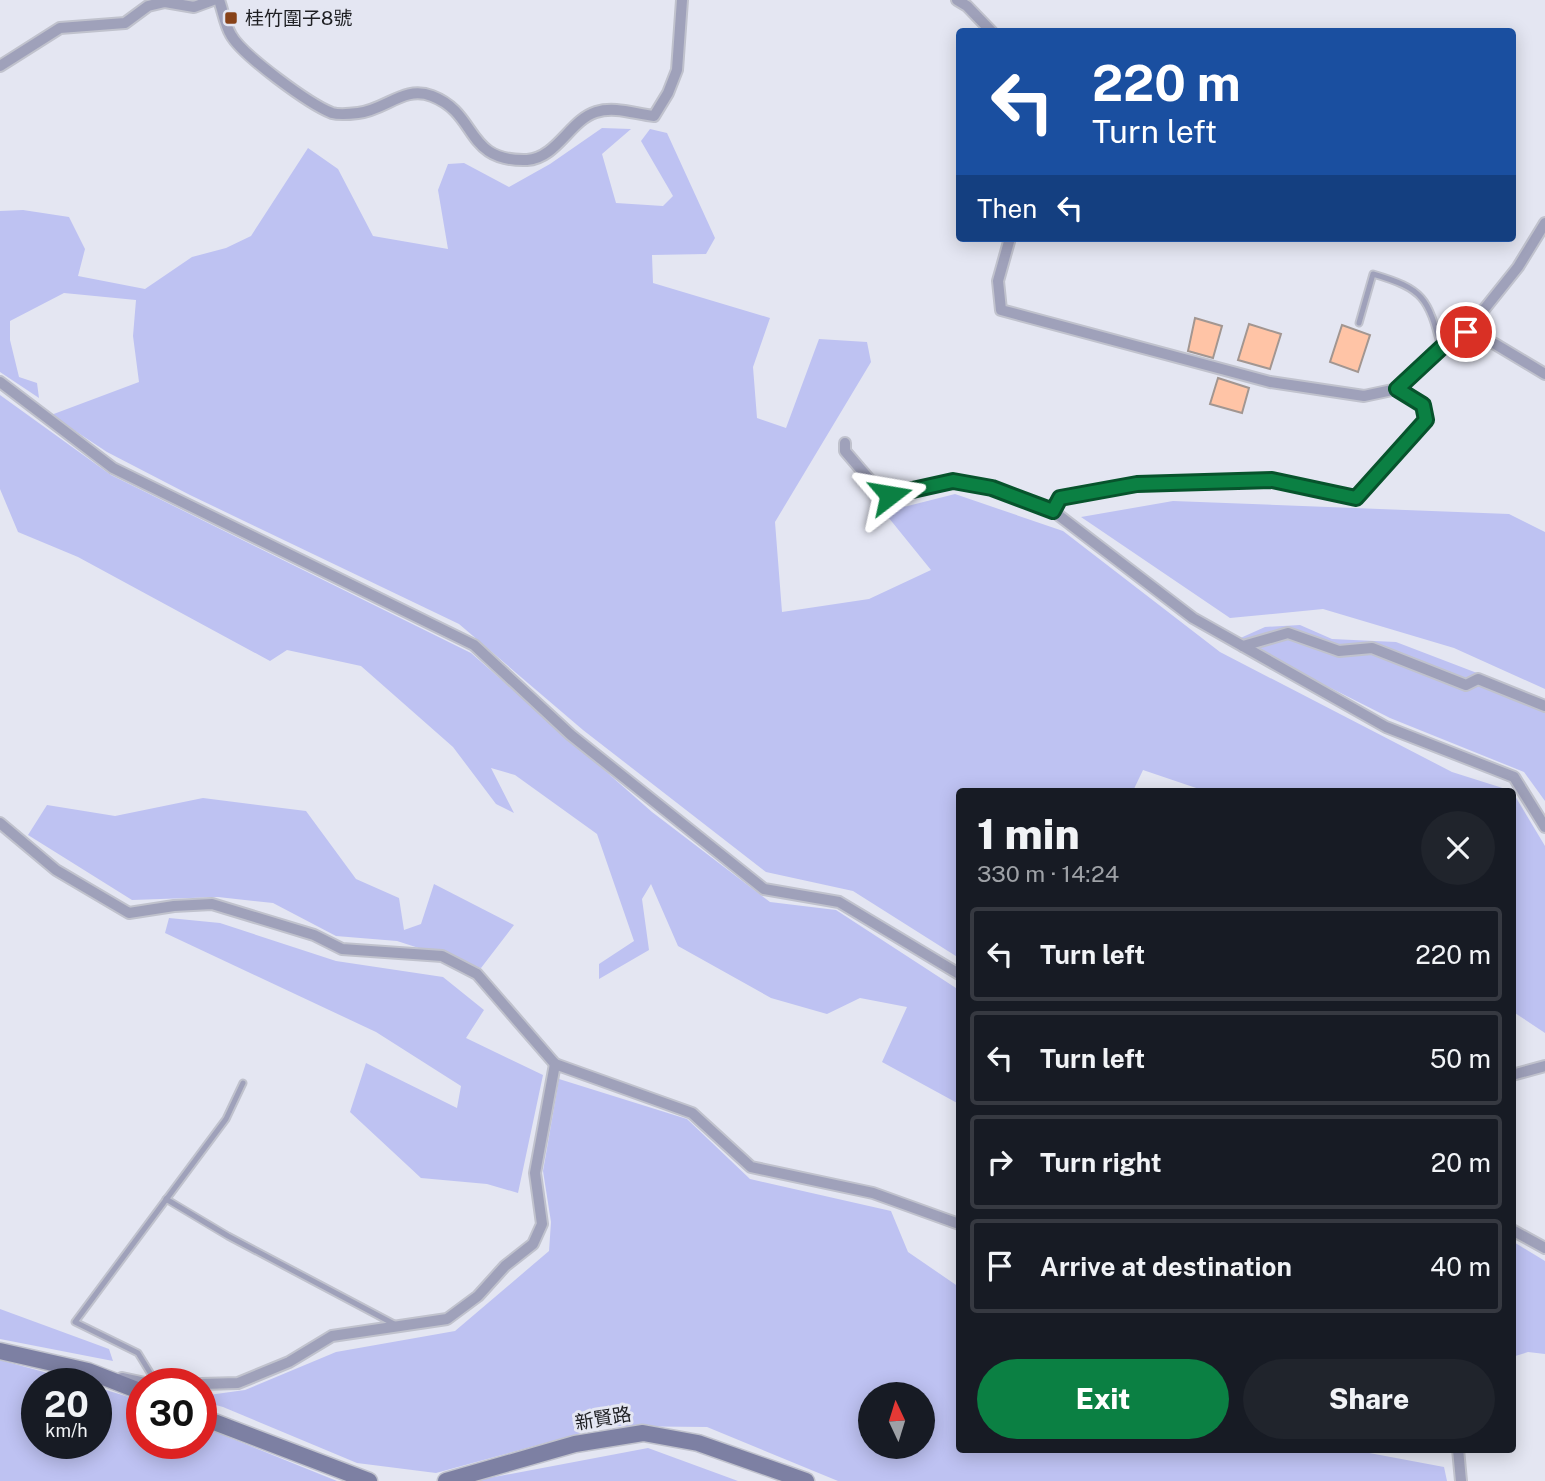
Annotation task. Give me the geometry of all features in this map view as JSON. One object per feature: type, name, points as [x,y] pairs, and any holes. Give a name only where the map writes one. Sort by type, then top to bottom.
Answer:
[{"type":"street","points":[[0,66],[60,29],[125,23],[148,6],[165,2],[194,7],[213,0]]},
{"type":"street","points":[[219,0],[232,37],[275,77],[312,102],[334,114],[359,113],[383,108],[398,96],[427,94],[446,101],[475,140],[502,160],[531,160],[543,155],[593,113],[612,109],[654,116],[668,93],[677,70],[682,0]]},
{"type":"street","points":[[957,0],[967,6],[988,28]]},
{"type":"street","points":[[1009,242],[998,281],[1001,310],[1270,382],[1364,396],[1397,389],[1441,348],[1466,332],[1518,267],[1545,223]]},
{"type":"street","points":[[1466,332],[1495,344],[1545,374]]},
{"type":"street","points":[[0,382],[113,468],[474,645],[571,735],[764,889],[839,902],[956,972]]},
{"type":"street","points":[[1053,511],[1060,498],[1137,484],[1272,480],[1356,498],[1426,420],[1423,405],[1397,389]]},
{"type":"street","points":[[845,443],[845,451],[875,486],[890,495],[953,481],[992,488],[1053,511],[1193,618],[1386,727],[1514,778],[1545,827]]},
{"type":"street","points":[[1243,646],[1288,633],[1339,651],[1372,648],[1466,685],[1478,679],[1545,706]]},
{"type":"street","points":[[0,823],[56,870],[130,913],[174,906],[212,904],[314,935],[342,949],[442,956],[477,974],[555,1064],[692,1113],[751,1167],[873,1193],[956,1223]]},
{"type":"street","points":[[217,1384],[238,1383],[289,1362],[332,1336],[447,1319],[478,1296],[505,1266],[533,1244],[542,1224],[535,1173],[555,1064]]},
{"type":"street","points":[[1516,1075],[1545,1066]]},
{"type":"street","points":[[1516,1232],[1545,1248]]},
{"type":"street","points":[[0,1351],[76,1368]]},
{"type":"street","points":[[217,1423],[369,1481]]},
{"type":"street","name":"新賢路","points":[[446,1481],[575,1444],[643,1433],[698,1443],[806,1481]]},
{"type":"street","points":[[1458,1453],[1461,1481]]},
{"type":"lane","points":[[1359,323],[1373,274],[1393,280],[1418,292],[1431,308],[1441,348]]},
{"type":"lane","points":[[147,1368],[138,1353],[75,1322],[226,1119],[243,1083]]},
{"type":"lane","points":[[166,1199],[228,1236],[398,1326]]},
{"type":"shaded area","points":[[602,128],[631,129],[602,154],[616,203],[663,206],[673,196],[641,141],[650,129],[667,133],[715,238],[706,254],[652,255],[653,283],[770,318],[753,367],[757,418],[786,428],[819,339],[867,342],[871,362],[775,522],[782,612],[869,599],[931,570],[884,512],[955,494],[1063,531],[1220,652],[1452,772],[1503,788],[1196,788],[1143,770],[1134,788],[956,788],[956,956],[853,891],[766,872],[583,730],[459,624],[190,495],[107,452],[51,415],[139,382],[133,336],[136,300],[64,293],[10,321],[10,340],[19,377],[37,383],[39,398],[0,372],[0,211],[23,210],[69,217],[85,249],[78,276],[145,289],[192,257],[226,248],[251,236],[308,148],[338,169],[373,236],[448,249],[438,190],[448,164],[464,163],[509,187],[550,164]]},
{"type":"shaded area","points":[[0,395],[111,475],[471,653],[652,812],[770,902],[836,910],[956,988],[956,1102],[882,1062],[907,1007],[860,998],[827,1014],[771,998],[678,946],[651,884],[642,899],[649,950],[599,979],[599,964],[634,941],[597,834],[515,775],[491,768],[514,813],[496,804],[453,747],[361,666],[287,650],[270,661],[78,557],[18,532],[0,489]]},
{"type":"shaded area","points":[[1173,501],[1509,514],[1545,532],[1545,689],[1454,648],[1323,609],[1230,618],[1081,517]]},
{"type":"shaded area","points":[[1300,625],[1332,639],[1396,642],[1545,699],[1545,801],[1524,772],[1390,718],[1236,640],[1265,627]]},
{"type":"shaded area","points":[[203,798],[306,811],[356,879],[399,898],[404,930],[421,924],[434,884],[514,925],[481,968],[397,941],[336,936],[273,903],[218,897],[132,900],[28,835],[47,805],[115,816]]},
{"type":"shaded area","points":[[1516,798],[1545,846],[1545,1033],[1516,1014]]},
{"type":"shaded area","points":[[169,918],[220,923],[336,961],[443,977],[484,1010],[466,1038],[543,1075],[518,1193],[487,1184],[421,1178],[350,1112],[366,1063],[457,1108],[461,1086],[376,1032],[165,933]]},
{"type":"shaded area","points":[[559,1079],[687,1119],[750,1179],[891,1211],[908,1252],[956,1285],[956,1453],[1369,1453],[1444,1467],[1447,1481],[838,1481],[707,1427],[607,1426],[436,1473],[357,1463],[217,1405],[217,1394],[245,1390],[336,1352],[455,1331],[549,1251],[551,1222],[543,1171]]},
{"type":"shaded area","points":[[1516,1243],[1545,1261],[1545,1354],[1528,1352],[1516,1356]]},
{"type":"shaded area","points":[[0,1309],[109,1349],[113,1361],[0,1339]]},
{"type":"shaded area","points":[[0,1360],[29,1368],[21,1368],[21,1459],[112,1459],[112,1392],[126,1396],[126,1459],[217,1459],[217,1432],[337,1481],[0,1481]]},
{"type":"shaded area","points":[[648,1448],[738,1481],[473,1481]]},
{"type":"building","points":[[1195,318],[1222,326],[1213,358],[1188,351]]},
{"type":"building","points":[[1249,324],[1281,334],[1270,369],[1238,360]]},
{"type":"building","points":[[1342,325],[1370,335],[1358,372],[1330,362]]},
{"type":"building","points":[[1218,378],[1249,388],[1242,413],[1210,404]]},
{"type":"place","name":"桂竹圍子8號","points":[[231,18]]},
{"type":"route","points":[[890,495],[953,481],[992,488],[1053,511],[1060,498],[1137,484],[1272,480],[1330,495],[1356,498],[1426,420],[1423,405],[1397,389],[1441,348],[1466,332]]}]
